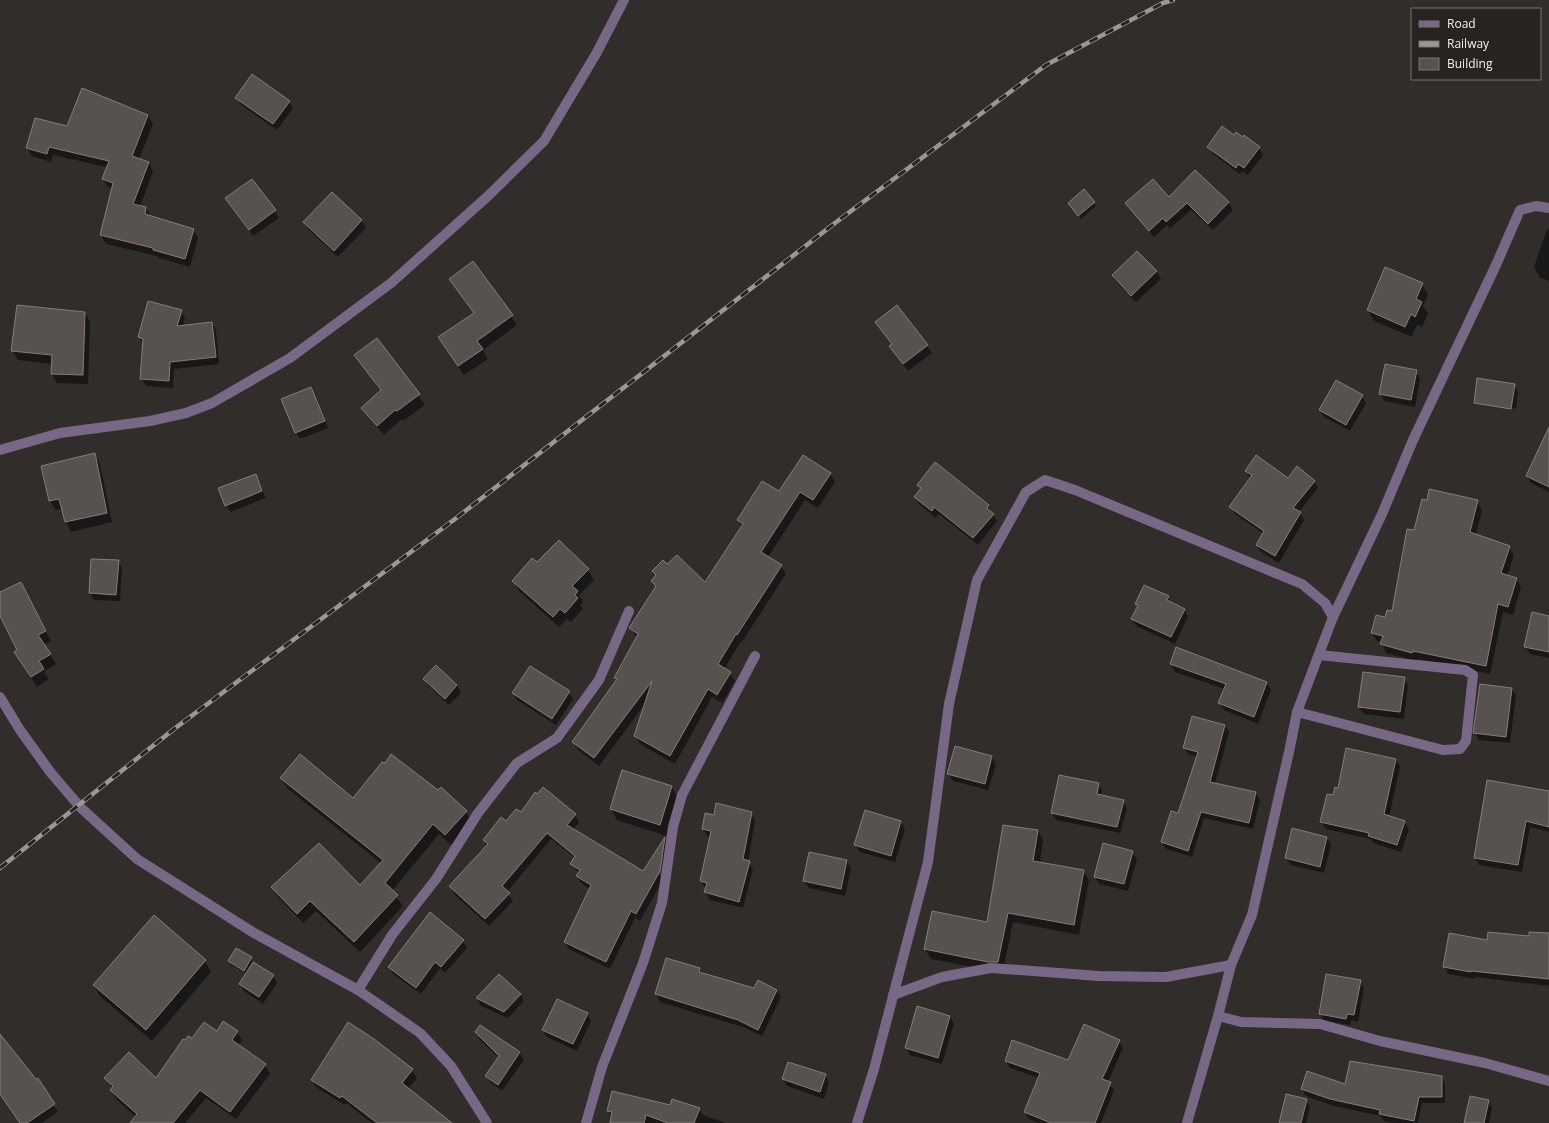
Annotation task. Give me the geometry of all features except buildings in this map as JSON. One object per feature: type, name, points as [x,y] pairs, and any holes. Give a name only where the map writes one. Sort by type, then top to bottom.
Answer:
[{"type":"street","points":[[0,450],[60,433],[150,421],[186,413],[212,403],[290,358],[391,283],[488,196],[544,141],[596,54],[624,0]]},
{"type":"street","points":[[1188,1123],[1231,965],[1252,915],[1297,712],[1333,617],[1382,514],[1413,440],[1496,265],[1520,210],[1536,206],[1549,208]]},
{"type":"street","points":[[857,1123],[874,1068],[928,862],[949,704],[977,580],[1026,492],[1045,480],[1075,490],[1302,584],[1325,603],[1333,617]]},
{"type":"street","points":[[358,990],[392,935],[436,878],[478,813],[517,763],[557,738],[599,680],[629,611]]},
{"type":"street","points":[[1297,712],[1443,750],[1460,749],[1466,740],[1473,675],[1465,670],[1319,655]]},
{"type":"street","points":[[586,1123],[602,1067],[643,963],[662,903],[674,827],[682,795],[755,656]]},
{"type":"street","points":[[0,697],[20,730],[51,773],[81,808],[138,859],[254,933],[358,990],[420,1033],[451,1066],[487,1123]]},
{"type":"street","points":[[892,995],[942,977],[991,968],[1098,976],[1166,977],[1231,965]]},
{"type":"street","points":[[1218,1016],[1241,1022],[1320,1024],[1380,1041],[1485,1063],[1549,1081]]},
{"type":"railway","points":[[0,868],[174,729],[455,519],[835,223],[1046,65],[1163,3],[1173,0]]}]
